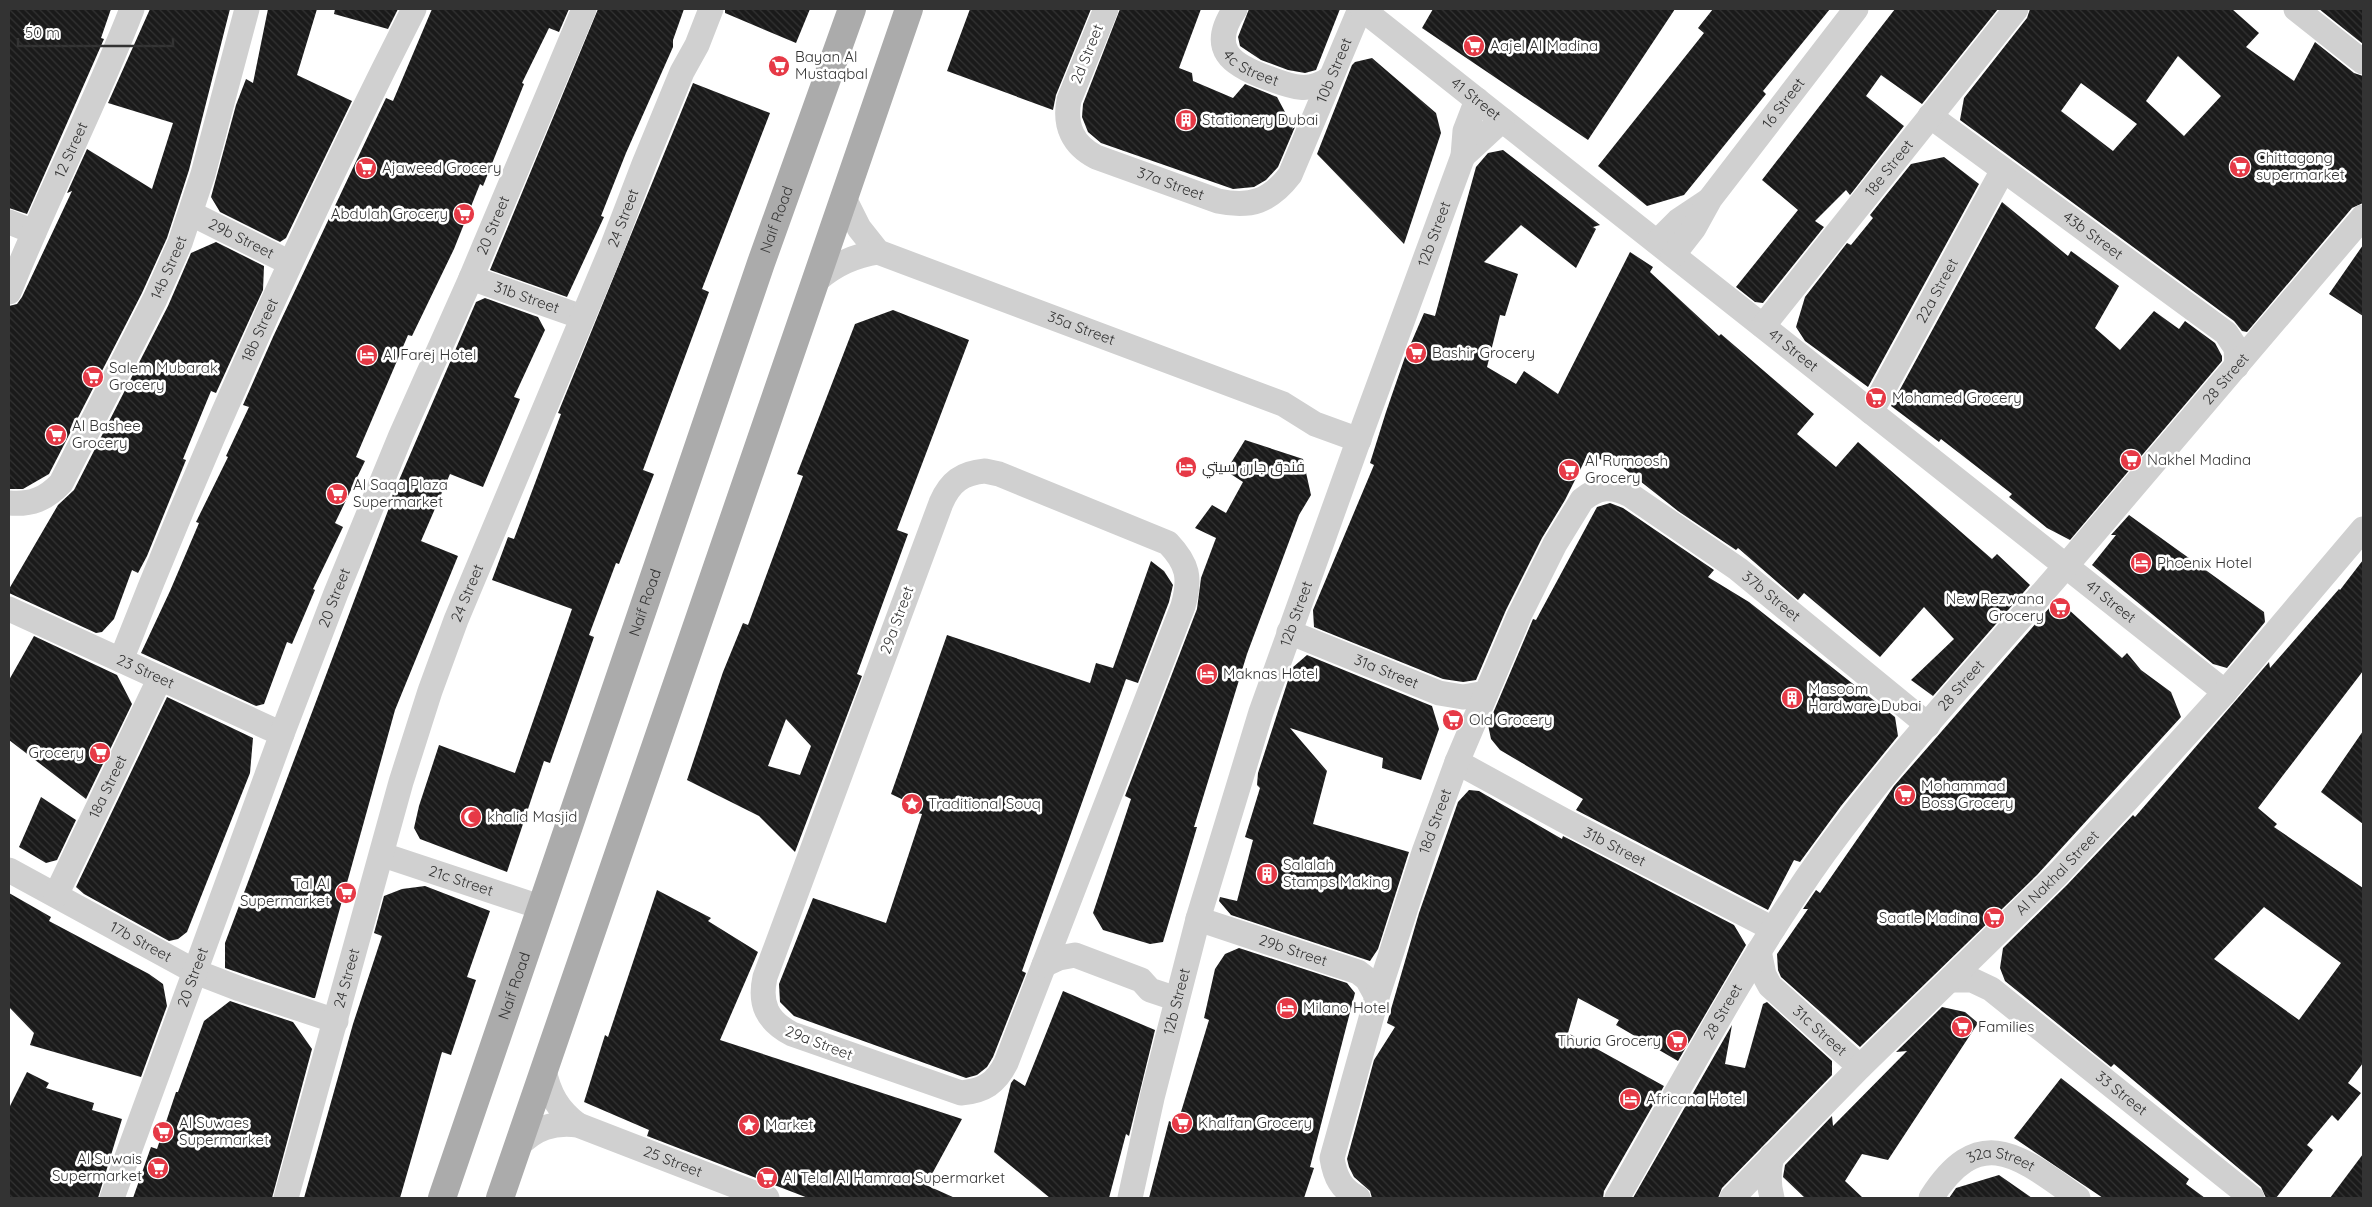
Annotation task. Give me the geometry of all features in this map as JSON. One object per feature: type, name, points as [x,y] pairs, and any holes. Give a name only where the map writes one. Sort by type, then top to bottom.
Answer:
[{"type":"main road","name":"Naif Road","points":[[442,1198],[761,263],[852,9]]},
{"type":"main road","points":[[500,1198],[609,877],[845,200],[909,9]]},
{"type":"main road","points":[[456,1198],[462,1170],[461,1140]]},
{"type":"street","name":"12 Street","points":[[9,292],[132,9]]},
{"type":"street","name":"14b Street","points":[[9,503],[24,504],[38,501],[51,494],[61,483],[162,285],[192,214],[247,9]]},
{"type":"street","name":"18b Street","points":[[120,660],[206,451],[290,263],[414,9]]},
{"type":"street","name":"20 Street","points":[[112,1198],[282,734],[372,505],[471,278],[584,9]]},
{"type":"street","name":"24 Street","points":[[286,1198],[383,855],[412,745],[443,655],[680,77],[697,45],[711,9]]},
{"type":"street","name":"2d Street","points":[[1069,100],[1106,9]]},
{"type":"street","name":"4c Street","points":[[1235,9],[1225,26],[1223,37],[1225,48],[1230,57],[1247,70],[1294,88],[1314,87],[1329,79]]},
{"type":"street","name":"10b Street","points":[[1297,159],[1329,79],[1361,9]]},
{"type":"street","name":"41 Street","points":[[1361,9],[2225,692]]},
{"type":"street","name":"16 Street","points":[[1665,249],[1678,220],[1710,199],[1856,9]]},
{"type":"street","name":"18e Street","points":[[1763,326],[2016,9]]},
{"type":"street","points":[[2296,9],[2363,62]]},
{"type":"street","name":"4c Street","points":[[1294,88],[1306,102],[1313,119]]},
{"type":"street","name":"37a Street","points":[[1069,100],[1066,114],[1068,128],[1074,140],[1084,150],[1096,157],[1218,201],[1243,204],[1266,198],[1280,188],[1290,174],[1297,159]]},
{"type":"street","name":"12b Street","points":[[1130,1198],[1152,1098],[1198,919],[1241,775],[1289,632],[1463,156],[1465,131],[1477,100]]},
{"type":"street","name":"43b Street","points":[[1930,116],[2226,333],[2236,348],[2236,366]]},
{"type":"street","name":"12b Street","points":[[1463,156],[1502,120]]},
{"type":"street","name":"22a Street","points":[[1871,412],[2003,170]]},
{"type":"street","name":"35a Street","points":[[845,200],[858,228],[878,252],[1283,404],[1316,424],[1361,433]]},
{"type":"street","name":"29b Street","points":[[192,214],[290,263]]},
{"type":"street","name":"28 Street","points":[[1617,1198],[1729,1000],[1759,951],[1853,816],[1928,725],[2363,217]]},
{"type":"street","points":[[9,222],[34,232]]},
{"type":"street","points":[[817,280],[846,261],[878,252]]},
{"type":"street","name":"31b Street","points":[[471,278],[582,317]]},
{"type":"street","name":"29a Street","points":[[985,471],[999,474],[1152,536],[1168,544],[1180,556],[1187,572],[1188,590],[1183,606],[1059,927],[1000,1076],[989,1086],[976,1092],[962,1093],[947,1090],[792,1034],[774,1022],[763,1004],[762,991],[765,977],[941,502],[947,489],[957,479],[970,472],[985,471]]},
{"type":"street","name":"18d Street","points":[[1348,1191],[1334,1171],[1332,1158],[1377,997],[1424,852],[1457,762],[1534,585],[1574,512],[1587,496],[1605,487]]},
{"type":"street","name":"37b Street","points":[[1605,487],[1618,488],[1630,495],[1738,569],[1928,725]]},
{"type":"street","name":"Al Nakhal Street","points":[[1732,1198],[1860,1067],[2057,874],[2225,692],[2363,529]]},
{"type":"street","name":"23 Street","points":[[9,609],[282,734]]},
{"type":"street","name":"31a Street","points":[[1289,632],[1439,692],[1463,697],[1486,693]]},
{"type":"street","name":"18a Street","points":[[56,895],[160,678]]},
{"type":"street","name":"31b Street","points":[[1457,762],[1562,820],[1773,929]]},
{"type":"street","name":"21c Street","points":[[383,855],[540,907]]},
{"type":"street","name":"17b Street","points":[[9,870],[196,972],[240,989],[336,1021]]},
{"type":"street","name":"29b Street","points":[[1198,919],[1358,972],[1366,978],[1377,997]]},
{"type":"street","points":[[1059,927],[1075,955]]},
{"type":"street","points":[[1982,948],[1982,969],[1991,989]]},
{"type":"street","name":"31c Street","points":[[1759,951],[1764,975],[1778,994],[1860,1067]]},
{"type":"street","points":[[1044,965],[1059,958],[1075,955],[1142,980],[1150,990],[1179,992]]},
{"type":"street","name":"33 Street","points":[[1950,980],[1972,980],[1991,989],[2252,1198]]},
{"type":"street","name":"31c Street","points":[[1729,1000],[1753,993],[1778,994]]},
{"type":"street","name":"25 Street","points":[[544,1070],[551,1096],[558,1107],[578,1125],[735,1192],[768,1198]]},
{"type":"street","name":"25 Street","points":[[518,1146],[539,1130],[564,1124],[578,1125]]},
{"type":"street","name":"32a Street","points":[[1931,1198],[1942,1181],[1956,1166],[1973,1156],[1993,1152],[2012,1156],[2030,1164],[2078,1198]]},
{"type":"street","points":[[1772,1156],[1768,1170],[1768,1184],[1772,1198]]},
{"type":"building","points":[[9,9],[111,9],[101,38],[104,39],[27,214],[9,208]]},
{"type":"building","points":[[150,9],[230,9],[189,170],[167,238],[142,293],[49,474],[23,489],[9,489],[9,306],[17,304],[22,297],[72,191],[67,193],[87,149],[152,189],[173,123],[108,103]]},
{"type":"building","points":[[268,9],[317,9],[297,75],[352,101],[286,238],[280,242],[220,212],[211,197],[236,105],[246,79],[253,83]]},
{"type":"building","points":[[335,9],[398,9],[388,29],[334,14]]},
{"type":"building","points":[[432,9],[569,9],[559,32],[549,28],[522,83],[524,84],[483,186],[480,184],[454,249],[412,336],[408,335],[356,457],[365,461],[335,523],[343,527],[313,589],[315,590],[292,644],[287,642],[264,704],[256,706],[141,653],[199,523],[196,522],[228,457],[226,456],[249,407],[243,405],[273,337],[386,98],[393,101]]},
{"type":"building","points":[[598,9],[684,9],[673,40],[673,47],[626,153],[601,216],[604,217],[567,297],[490,270]]},
{"type":"building","points":[[725,9],[810,9],[796,43],[725,13]]},
{"type":"building","points":[[970,9],[1091,9],[1056,95],[1053,110],[947,71]]},
{"type":"building","name":"Stationery Dubai","points":[[1120,9],[1201,9],[1179,68],[1192,73],[1193,81],[1233,98],[1245,84],[1277,97],[1293,127],[1292,129],[1295,127],[1278,167],[1266,180],[1254,187],[1233,189],[1101,143],[1088,132],[1082,117],[1083,104]]},
{"type":"building","points":[[1249,9],[1340,9],[1316,70],[1305,73],[1288,70],[1261,60],[1240,46],[1238,37]]},
{"type":"building","points":[[1433,9],[1675,9],[1588,140],[1422,28]]},
{"type":"building","points":[[1713,9],[1830,9],[1763,91],[1766,94],[1684,195],[1647,206],[1598,166],[1704,33],[1698,28]]},
{"type":"building","points":[[1895,9],[1998,9],[1922,104],[1881,75],[1866,96],[1904,126],[1850,195],[1846,190],[1815,221],[1824,227],[1763,303],[1755,302],[1736,287],[1798,210],[1762,180]]},
{"type":"building","points":[[2030,9],[2232,9],[2259,33],[2246,47],[2294,81],[2315,42],[2354,73],[2363,76],[2363,203],[2352,208],[2247,332],[2242,331],[2234,321],[1960,120],[1964,98],[2027,18]],"holes":[[[2178,56],[2221,96],[2184,136],[2146,101]],[[2081,83],[2137,124],[2113,151],[2061,111]]]},
{"type":"building","points":[[2319,9],[2363,9],[2363,44]]},
{"type":"building","points":[[1372,58],[1436,113],[1441,133],[1404,244],[1317,154],[1352,65],[1355,62]]},
{"type":"building","points":[[693,83],[770,113],[702,289],[709,292],[643,470],[654,474],[619,564],[616,563],[589,635],[594,637],[550,763],[544,761],[507,872],[420,839],[414,828],[419,806],[439,745],[515,773],[572,609],[492,580],[508,537],[514,539],[561,414],[558,413]]},
{"type":"building","points":[[1503,150],[1600,225],[1593,227],[1596,229],[1576,268],[1521,225],[1484,262],[1518,274],[1505,316],[1500,315],[1487,367],[1516,384],[1524,371],[1558,394],[1630,252],[1653,267],[1650,272],[1719,336],[1721,334],[1814,414],[1797,434],[1836,467],[1858,442],[1992,559],[1997,554],[2030,585],[1933,696],[1911,680],[1954,639],[1924,607],[1880,657],[1804,593],[1798,600],[1738,548],[1736,550],[1678,511],[1607,455],[1603,461],[1589,452],[1565,500],[1542,538],[1506,610],[1476,680],[1463,682],[1443,679],[1314,627],[1313,610],[1374,465],[1370,463],[1405,357],[1424,313],[1435,316],[1476,167],[1488,153]]},
{"type":"building","points":[[1944,157],[1979,184],[1868,387],[1805,341],[1796,327],[1805,297],[1847,243],[1851,245],[1873,218],[1870,215],[1911,164]]},
{"type":"building","points":[[2002,202],[2068,256],[2071,251],[2119,286],[2095,328],[2120,350],[2154,311],[2179,329],[2185,321],[2215,343],[2222,356],[2222,361],[2070,540],[2047,528],[2009,497],[2012,494],[1941,439],[1939,442],[1891,406]]},
{"type":"building","points":[[216,242],[264,266],[263,290],[216,393],[211,391],[183,459],[186,460],[147,556],[138,573],[132,570],[114,619],[102,632],[96,633],[9,593],[9,589],[58,505],[74,490],[168,306],[191,253]]},
{"type":"building","points":[[2363,245],[2363,316],[2329,294]]},
{"type":"building","points":[[485,298],[538,317],[545,330],[514,397],[520,399],[483,487],[450,474],[421,541],[458,556],[395,710],[315,998],[313,998],[225,968],[225,943],[389,508],[387,508],[476,302]]},
{"type":"building","points":[[893,310],[969,340],[897,530],[908,534],[857,674],[862,676],[795,852],[759,816],[687,780],[723,672],[743,623],[748,625],[803,476],[797,474],[855,324]],"holes":[[[786,719],[811,746],[800,775],[768,766]]]},
{"type":"building","points":[[1245,440],[1303,459],[1311,495],[1299,515],[1247,654],[1194,827],[1197,827],[1163,942],[1150,944],[1103,930],[1093,913],[1131,799],[1125,796],[1197,609],[1201,578],[1216,538],[1195,528],[1212,505],[1226,513],[1243,482],[1226,471]]},
{"type":"building","points":[[1610,503],[1623,508],[1714,570],[1708,577],[1749,602],[1895,717],[1898,736],[1841,806],[1800,862],[1794,860],[1768,910],[1576,810],[1583,799],[1500,750],[1491,739],[1488,725],[1533,619],[1536,620],[1597,507]]},
{"type":"building","points":[[2129,515],[2264,612],[2265,622],[2227,668],[2213,664],[2092,565],[2116,535],[2111,535]]},
{"type":"building","points":[[2363,560],[2363,671],[2258,808],[2277,824],[2274,827],[2363,888],[2363,1063],[2348,1083],[2361,1093],[2338,1121],[2332,1115],[2307,1145],[2313,1150],[2276,1198],[2266,1198],[2261,1187],[2114,1064],[2111,1067],[2005,981],[2000,968],[2003,948],[2067,885],[2133,815],[2135,817],[2269,662],[2270,668],[2340,590]],"holes":[[[2264,907],[2341,963],[2299,1020],[2214,959]]]},
{"type":"building","points":[[1151,561],[1164,571],[1173,585],[1169,602],[1138,683],[1126,679],[1022,971],[1026,973],[993,1057],[987,1067],[977,1075],[966,1078],[794,1016],[780,1002],[779,984],[813,898],[886,923],[922,814],[908,811],[910,803],[891,794],[947,635],[1090,683],[1096,663],[1113,668]]},
{"type":"building","points":[[2057,599],[2122,658],[2127,653],[2141,670],[2171,692],[2181,717],[2037,875],[1860,1047],[1781,977],[1778,970],[1777,954],[1808,909],[1803,909],[1816,890],[1820,893],[1894,786]]},
{"type":"building","points":[[34,636],[117,675],[132,704],[86,799],[9,740],[9,680]]},
{"type":"building","points":[[1307,655],[1432,706],[1439,729],[1421,780],[1382,768],[1383,758],[1290,728],[1327,771],[1313,824],[1409,852],[1378,949],[1370,961],[1231,915],[1219,901],[1220,897],[1237,901],[1253,840],[1245,837],[1260,788],[1257,785],[1258,773],[1292,668]]},
{"type":"building","points":[[167,697],[253,738],[250,773],[187,932],[178,939],[169,941],[84,894],[76,887]]},
{"type":"building","points":[[2363,731],[2363,824],[2321,792]]},
{"type":"building","points":[[1469,790],[1479,791],[1562,839],[1563,836],[1734,925],[1746,945],[1678,1061],[1616,1025],[1619,1020],[1578,998],[1568,1033],[1664,1086],[1604,1191],[1603,1198],[1372,1198],[1370,1191],[1354,1177],[1349,1167],[1347,1159],[1374,1060],[1395,1027],[1387,1023],[1419,913],[1458,802]]},
{"type":"building","points":[[41,797],[76,820],[57,860],[46,863],[19,847]]},
{"type":"building","points":[[425,886],[490,911],[467,977],[476,980],[451,1055],[442,1052],[400,1198],[304,1198],[353,1024],[382,936],[374,933],[384,896],[402,889]]},
{"type":"building","points":[[657,890],[711,918],[708,921],[758,952],[720,1040],[962,1119],[926,1185],[955,1198],[808,1198],[647,1136],[649,1130],[584,1102],[605,1035],[608,1037]]},
{"type":"building","points":[[9,893],[51,917],[49,921],[149,974],[163,984],[167,1006],[141,1077],[30,1045],[34,1033],[9,1007]]},
{"type":"building","points":[[1239,948],[1347,983],[1355,993],[1310,1167],[1314,1168],[1304,1198],[1149,1198],[1169,1121],[1177,1125],[1209,1020],[1204,1018],[1215,969],[1225,954]]},
{"type":"building","points":[[1063,991],[1155,1030],[1129,1136],[1126,1134],[1109,1198],[1050,1198],[994,1152],[1011,1083],[1014,1079],[1025,1086]]},
{"type":"building","points":[[230,1001],[293,1022],[312,1049],[272,1198],[133,1198],[151,1147],[157,1149],[176,1092],[178,1092],[204,1021]]},
{"type":"building","points":[[1767,1002],[1832,1061],[1832,1075],[1722,1188],[1718,1198],[1633,1198],[1732,1025],[1725,1064],[1745,1068],[1763,1004]]},
{"type":"building","points":[[1942,1007],[1965,1012],[1978,1023],[1888,1160],[1862,1154],[1845,1181],[1863,1198],[1805,1198],[1783,1177],[1785,1165],[1832,1116],[1833,1126],[1907,1051],[1896,1052]]},
{"type":"building","points":[[27,1072],[49,1083],[46,1088],[94,1103],[92,1110],[122,1119],[98,1198],[9,1198],[9,1108]]},
{"type":"building","points":[[2061,1078],[2189,1179],[2186,1184],[2205,1198],[2103,1198],[2014,1138]]},
{"type":"building","points":[[2363,1154],[2363,1198],[2330,1198]]},
{"type":"building","points":[[1999,1175],[2032,1198],[1949,1198],[1956,1188]]},
{"type":"place","name":"Aajel Al Madina","points":[[1474,46]]},
{"type":"place","name":"Bayan Al Mustaqbal","points":[[779,66]]},
{"type":"place","name":"Stationery Dubai","points":[[1186,120]]},
{"type":"place","name":"Chittagong supermarket","points":[[2240,167]]},
{"type":"place","name":"Ajaweed Grocery","points":[[366,168]]},
{"type":"place","name":"Abdulah Grocery","points":[[464,214]]},
{"type":"place","name":"Bashir Grocery","points":[[1416,353]]},
{"type":"place","name":"Al Farej Hotel","points":[[367,355]]},
{"type":"place","name":"Salem Mubarak Grocery","points":[[93,377]]},
{"type":"place","name":"Mohamed Grocery","points":[[1876,398]]},
{"type":"place","name":"Al Bashee Grocery","points":[[56,435]]},
{"type":"place","name":"Nakhel Madina","points":[[2131,460]]},
{"type":"place","name":"فندق جارن سيتي","points":[[1186,467]]},
{"type":"place","name":"Al Rumoosh Grocery","points":[[1569,470]]},
{"type":"place","name":"Al Saqa Plaza Supermarket","points":[[337,494]]},
{"type":"place","name":"Phoenix Hotel","points":[[2141,563]]},
{"type":"place","name":"New Rezwana Grocery","points":[[2060,608]]},
{"type":"place","name":"Maknas Hotel","points":[[1207,674]]},
{"type":"place","name":"Masoom Hardware Dubai","points":[[1792,698]]},
{"type":"place","name":"Old Grocery","points":[[1453,720]]},
{"type":"place","name":"Grocery","points":[[100,753]]},
{"type":"place","name":"Mohammad Boss Grocery","points":[[1905,795]]},
{"type":"place","name":"Traditional Souq","points":[[912,804]]},
{"type":"place","name":"khalid Masjid","points":[[471,817]]},
{"type":"place","name":"Salalah Stamps Making","points":[[1267,874]]},
{"type":"place","name":"Tal Al Supermarket","points":[[346,893]]},
{"type":"place","name":"Saatle Madina","points":[[1994,918]]},
{"type":"place","name":"Milano Hotel","points":[[1287,1008]]},
{"type":"place","name":"Families","points":[[1962,1027]]},
{"type":"place","name":"Thuria Grocery","points":[[1677,1041]]},
{"type":"place","name":"Africana Hotel","points":[[1630,1099]]},
{"type":"place","name":"Khalfan Grocery","points":[[1182,1123]]},
{"type":"place","name":"Market","points":[[749,1125]]},
{"type":"place","name":"Al Suwaes Supermarket","points":[[163,1132]]},
{"type":"place","name":"Al Suwais Supermarket","points":[[158,1168]]},
{"type":"place","name":"Al Telal Al Hamraa Supermarket","points":[[767,1178]]}]
